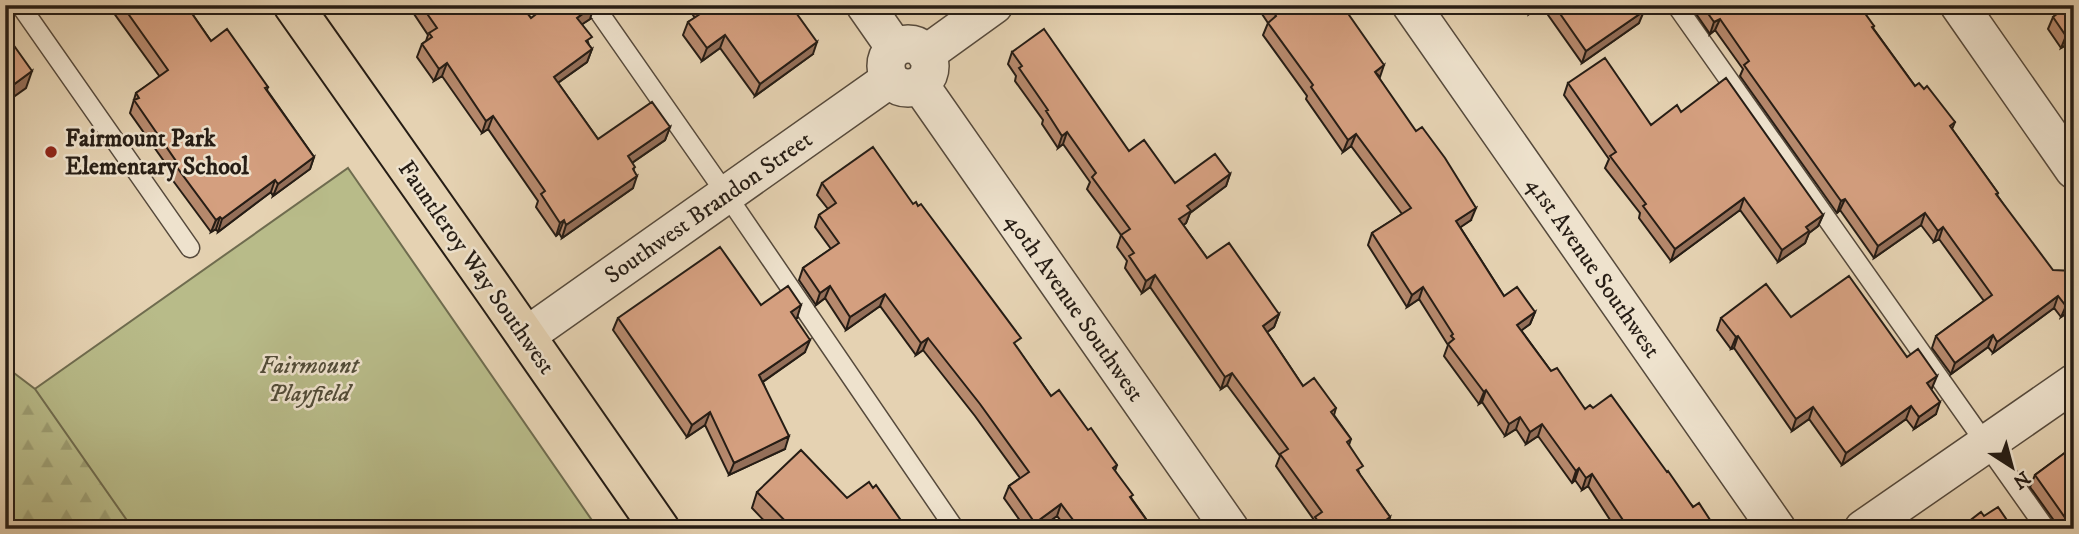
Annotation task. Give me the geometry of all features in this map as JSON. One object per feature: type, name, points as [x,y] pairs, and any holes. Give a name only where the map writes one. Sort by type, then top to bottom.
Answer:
[{"type":"main road","name":"Fauntleroy Way Southwest","points":[[293,5],[660,529]]},
{"type":"street","name":"40th Avenue Southwest","points":[[865,5],[1230,529]]},
{"type":"street","name":"Southwest Brandon Street","points":[[526,337],[995,5]]},
{"type":"street","name":"41st Avenue Southwest","points":[[1411,5],[1777,529]]},
{"type":"street","points":[[1959,5],[2074,170]]},
{"type":"street","points":[[1863,529],[2074,383]]},
{"type":"lane","points":[[20,5],[190,248]]},
{"type":"lane","points":[[594,5],[955,529]]},
{"type":"lane","points":[[1676,5],[2046,529]]},
{"type":"green space","name":"Fairmount Playfield","points":[[348,168],[598,529],[5,529],[5,410]]},
{"type":"green space","points":[[10,370],[35,389],[133,529],[5,529],[5,374]]},
{"type":"building","points":[[122,5],[186,5],[211,41],[227,29],[314,157],[278,184],[275,180],[222,219],[220,217],[216,220],[176,166],[178,164],[134,100],[139,98],[136,93],[168,70]]},
{"type":"building","points":[[421,5],[521,5],[531,18],[548,5],[594,5],[577,18],[592,37],[586,41],[592,49],[554,77],[598,139],[652,102],[670,127],[628,156],[637,176],[566,225],[564,220],[560,223],[541,194],[545,191],[493,116],[486,121],[447,63],[439,69],[422,44],[432,37],[429,33],[437,28]]},
{"type":"building","points":[[699,5],[784,5],[790,13],[794,10],[817,42],[760,84],[725,35],[707,48],[688,22],[700,14]]},
{"type":"building","points":[[1269,5],[1342,5],[1384,65],[1375,72],[1416,131],[1422,127],[1476,208],[1456,221],[1504,296],[1517,287],[1535,312],[1517,325],[1551,371],[1557,368],[1585,409],[1590,405],[1593,408],[1611,395],[1693,507],[1699,503],[1716,529],[1629,529],[1592,474],[1586,478],[1579,468],[1576,471],[1542,424],[1530,432],[1520,417],[1509,424],[1486,390],[1484,392],[1448,344],[1454,339],[1451,336],[1453,334],[1423,287],[1412,295],[1372,233],[1411,208],[1356,134],[1348,140],[1311,87],[1313,85],[1268,23],[1276,16]]},
{"type":"building","points":[[1554,5],[1640,5],[1644,11],[1586,51]]},
{"type":"building","points":[[1702,5],[1844,5],[1846,9],[1851,5],[1859,5],[1915,86],[1919,83],[1924,89],[1927,86],[1955,122],[1950,126],[1998,193],[1996,194],[2053,270],[2074,271],[2074,300],[2066,306],[2058,296],[1997,342],[1993,335],[1955,363],[1936,336],[1992,295],[1943,227],[1938,231],[1925,213],[1878,246],[1845,199],[1841,201],[1744,65],[1749,61],[1720,19],[1714,22]]},
{"type":"building","points":[[2064,5],[2074,5],[2074,37],[2070,33],[2066,36],[2053,17]]},
{"type":"building","points":[[1044,29],[1129,151],[1144,140],[1175,183],[1215,154],[1230,174],[1187,206],[1191,211],[1179,219],[1207,258],[1229,243],[1279,314],[1263,326],[1303,386],[1314,378],[1336,408],[1331,412],[1351,439],[1347,442],[1363,466],[1357,470],[1390,517],[1381,524],[1384,529],[1324,529],[1315,517],[1322,512],[1280,454],[1288,449],[1232,373],[1225,377],[1155,275],[1146,281],[1129,256],[1134,253],[1121,235],[1130,229],[1092,177],[1096,173],[1067,132],[1062,136],[1019,68],[1022,66],[1012,52]]},
{"type":"building","points":[[5,33],[32,71],[5,91]]},
{"type":"building","points":[[1605,58],[1651,125],[1677,105],[1681,112],[1726,78],[1823,215],[1806,227],[1809,231],[1782,250],[1744,198],[1675,249],[1610,156],[1616,152],[1568,83]]},
{"type":"building","points":[[873,147],[913,204],[921,204],[1021,338],[1014,343],[1051,396],[1059,390],[1088,430],[1091,428],[1117,465],[1113,468],[1133,495],[1130,497],[1153,529],[1080,529],[1061,504],[1035,523],[1009,486],[1029,472],[928,338],[921,343],[885,294],[850,317],[830,286],[820,293],[803,268],[839,243],[819,215],[836,203],[822,183]]},
{"type":"building","points":[[720,247],[761,305],[788,286],[801,305],[791,312],[810,340],[759,375],[789,436],[734,463],[710,412],[692,425],[618,318]]},
{"type":"building","points":[[1849,276],[1907,357],[1918,349],[1937,376],[1927,383],[1940,402],[1919,417],[1911,406],[1846,453],[1813,407],[1796,419],[1738,336],[1736,337],[1721,318],[1766,284],[1791,317]]},
{"type":"building","points":[[2074,446],[2074,529],[2073,529],[2035,475]]},
{"type":"building","points":[[801,450],[847,498],[869,482],[873,488],[876,485],[907,529],[793,529],[757,492]]},
{"type":"building","points":[[1998,507],[2013,529],[1959,529],[1981,512],[1984,516]]},
{"type":"place","name":"Fairmount Park Elementary School","points":[[51,152]]}]
